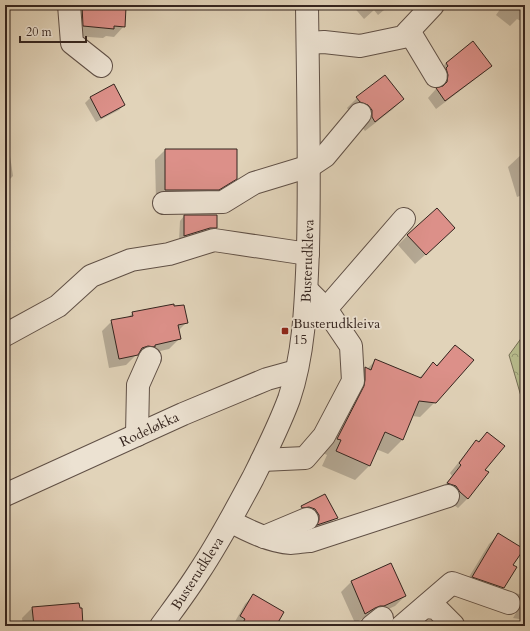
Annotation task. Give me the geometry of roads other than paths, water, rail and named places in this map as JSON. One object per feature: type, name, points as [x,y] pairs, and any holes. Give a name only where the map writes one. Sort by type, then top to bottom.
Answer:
[{"type":"street","points":[[69,5],[72,43],[101,66]]},
{"type":"street","name":"Busterudkleva","points":[[161,626],[199,573],[230,521],[262,460],[289,399],[296,371],[304,327],[307,290],[310,166],[307,5]]},
{"type":"street","points":[[308,43],[324,42],[360,46],[403,37],[433,5]]},
{"type":"street","points":[[409,31],[436,76]]},
{"type":"street","points":[[164,203],[223,202],[254,183],[310,166],[325,156],[360,114]]},
{"type":"street","points":[[304,327],[326,309],[404,219]]},
{"type":"street","points":[[5,335],[58,306],[91,276],[131,260],[169,254],[214,240],[308,254]]},
{"type":"street","points":[[262,460],[305,458],[324,436],[353,381],[351,346],[326,309],[307,290]]},
{"type":"street","points":[[137,435],[138,386],[150,358]]},
{"type":"street","name":"Rodeløkka","points":[[5,495],[183,414],[260,382],[296,371]]},
{"type":"street","points":[[230,521],[244,529],[278,541],[292,543],[310,540],[448,496]]},
{"type":"street","points":[[264,536],[307,519]]},
{"type":"street","points":[[402,626],[452,584],[509,603]]},
{"type":"street","points":[[425,607],[436,608],[453,625]]},
{"type":"place","name":"Busterudkleiva 15","points":[[285,331]]}]
